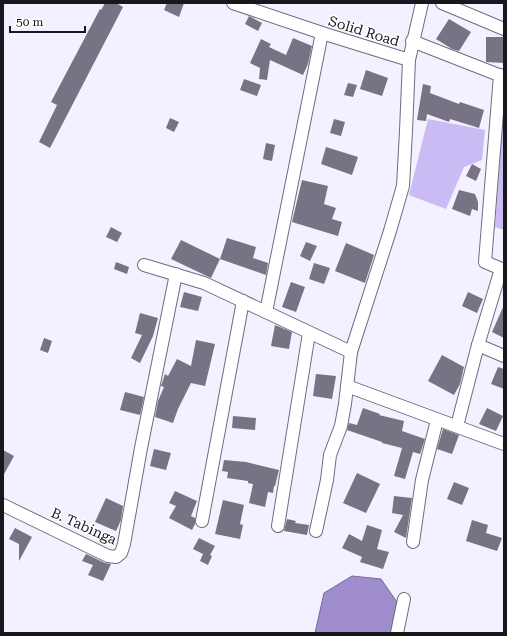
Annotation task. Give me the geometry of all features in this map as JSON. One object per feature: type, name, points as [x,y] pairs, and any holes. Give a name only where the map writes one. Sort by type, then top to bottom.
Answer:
[{"type":"street","name":"Solid Road","points":[[233,3],[409,60],[412,41],[422,3]]},
{"type":"street","points":[[442,3],[504,29]]},
{"type":"street","points":[[266,312],[322,33]]},
{"type":"street","points":[[412,41],[502,76],[485,262],[502,270],[478,345],[457,426]]},
{"type":"street","points":[[316,531],[327,480],[330,455],[341,426],[351,352],[399,204],[403,186],[409,60]]},
{"type":"street","points":[[144,265],[204,283],[351,352]]},
{"type":"street","name":"B. Tabinga","points":[[3,505],[108,556],[116,557],[121,553],[124,544],[141,448],[176,274]]},
{"type":"street","points":[[202,521],[243,301]]},
{"type":"street","points":[[278,526],[309,333]]},
{"type":"street","points":[[478,345],[504,356]]},
{"type":"street","points":[[347,386],[504,444]]},
{"type":"street","points":[[413,542],[422,480],[436,420]]},
{"type":"street","points":[[397,633],[404,599]]},
{"type":"shaded area","points":[[428,119],[485,130],[482,160],[464,167],[446,209],[409,195]]},
{"type":"shaded area","points":[[502,124],[504,124],[504,230],[495,227]]},
{"type":"shaded area","points":[[352,576],[381,579],[397,602],[391,633],[315,633],[324,593]]},
{"type":"building","points":[[105,3],[116,3],[123,7],[50,148],[39,142],[57,105],[51,102],[100,9],[101,10]]},
{"type":"building","points":[[167,3],[184,3],[179,17],[164,10]]},
{"type":"building","points":[[249,16],[262,23],[258,31],[245,24]]},
{"type":"building","points":[[449,19],[471,32],[459,51],[452,49],[436,39]]},
{"type":"building","points":[[486,37],[504,37],[504,63],[486,62]]},
{"type":"building","points":[[293,38],[312,46],[308,64],[303,75],[270,60],[267,80],[259,79],[260,68],[250,63],[261,39],[271,44],[269,47],[286,55]]},
{"type":"building","points":[[366,70],[388,78],[382,96],[360,89]]},
{"type":"building","points":[[244,79],[261,85],[257,96],[240,90]]},
{"type":"building","points":[[348,83],[357,85],[353,97],[344,95]]},
{"type":"building","points":[[423,84],[431,86],[430,93],[459,104],[460,102],[484,110],[479,128],[450,119],[449,122],[427,114],[426,121],[417,120]]},
{"type":"building","points":[[170,118],[179,122],[174,132],[166,128]]},
{"type":"building","points":[[334,119],[345,122],[341,136],[330,133]]},
{"type":"building","points":[[266,143],[275,145],[272,161],[263,159]]},
{"type":"building","points":[[326,147],[358,157],[352,175],[321,164]]},
{"type":"building","points":[[472,164],[481,169],[476,181],[466,176]]},
{"type":"building","points":[[302,180],[328,186],[324,204],[336,208],[332,219],[342,222],[338,236],[292,222]]},
{"type":"building","points":[[459,190],[475,194],[478,202],[478,211],[472,209],[470,216],[452,209]]},
{"type":"building","points":[[111,227],[122,233],[117,242],[106,237]]},
{"type":"building","points":[[227,238],[256,247],[253,258],[268,263],[266,275],[220,259]]},
{"type":"building","points":[[181,240],[220,259],[211,278],[171,259]]},
{"type":"building","points":[[306,242],[317,246],[310,261],[300,256]]},
{"type":"building","points":[[346,243],[374,255],[365,283],[335,271]]},
{"type":"building","points":[[116,262],[129,267],[127,274],[114,269]]},
{"type":"building","points":[[314,263],[330,268],[324,284],[309,279]]},
{"type":"building","points":[[291,282],[305,287],[296,312],[282,307]]},
{"type":"building","points":[[184,292],[202,297],[198,311],[180,307]]},
{"type":"building","points":[[468,292],[483,299],[477,313],[462,306]]},
{"type":"building","points":[[504,305],[504,338],[492,332]]},
{"type":"building","points":[[140,313],[158,318],[153,336],[140,363],[131,358],[142,335],[135,333]]},
{"type":"building","points":[[275,325],[292,332],[289,349],[271,346]]},
{"type":"building","points":[[44,338],[52,341],[48,353],[40,350]]},
{"type":"building","points":[[196,340],[215,344],[205,386],[191,383],[173,423],[155,417],[158,401],[164,387],[161,386],[165,374],[168,376],[177,359],[191,366]]},
{"type":"building","points":[[442,355],[464,367],[460,384],[454,395],[428,381]]},
{"type":"building","points":[[498,367],[504,369],[504,389],[491,384]]},
{"type":"building","points":[[316,374],[336,376],[332,399],[313,396]]},
{"type":"building","points":[[125,392],[144,397],[140,415],[120,410]]},
{"type":"building","points":[[363,408],[380,414],[379,415],[404,421],[402,431],[425,439],[420,454],[413,452],[405,479],[394,476],[402,448],[382,443],[347,430],[349,423],[357,425]]},
{"type":"building","points":[[487,408],[503,416],[496,431],[479,424]]},
{"type":"building","points":[[233,416],[256,418],[255,430],[232,428]]},
{"type":"building","points":[[443,429],[459,435],[452,454],[437,449]]},
{"type":"building","points":[[154,449],[171,453],[166,470],[150,466]]},
{"type":"building","points":[[3,450],[14,456],[3,476]]},
{"type":"building","points":[[224,460],[246,462],[279,470],[273,493],[268,492],[265,507],[249,503],[253,484],[248,483],[248,481],[227,478],[228,472],[222,471]]},
{"type":"building","points":[[357,473],[380,484],[366,513],[343,503]]},
{"type":"building","points":[[454,482],[469,488],[462,505],[447,499]]},
{"type":"building","points":[[175,491],[197,501],[191,516],[195,518],[195,524],[192,530],[169,518],[176,506],[169,503]]},
{"type":"building","points":[[394,496],[412,498],[406,538],[394,532],[403,515],[392,513]]},
{"type":"building","points":[[106,498],[123,506],[121,520],[116,531],[95,522]]},
{"type":"building","points":[[223,500],[244,505],[240,524],[243,525],[240,539],[215,534]]},
{"type":"building","points":[[287,519],[296,521],[295,523],[309,525],[307,535],[284,531]]},
{"type":"building","points":[[472,520],[488,525],[486,533],[502,538],[497,551],[466,541]]},
{"type":"building","points":[[367,525],[382,530],[377,549],[389,552],[383,569],[360,562],[362,557],[342,548],[349,534],[362,541]]},
{"type":"building","points":[[15,528],[32,537],[19,561],[19,544],[9,539]]},
{"type":"building","points":[[199,538],[215,546],[210,555],[212,556],[208,565],[200,561],[203,554],[193,549]]},
{"type":"building","points":[[86,554],[105,563],[111,564],[103,581],[88,575],[93,565],[82,561]]}]
